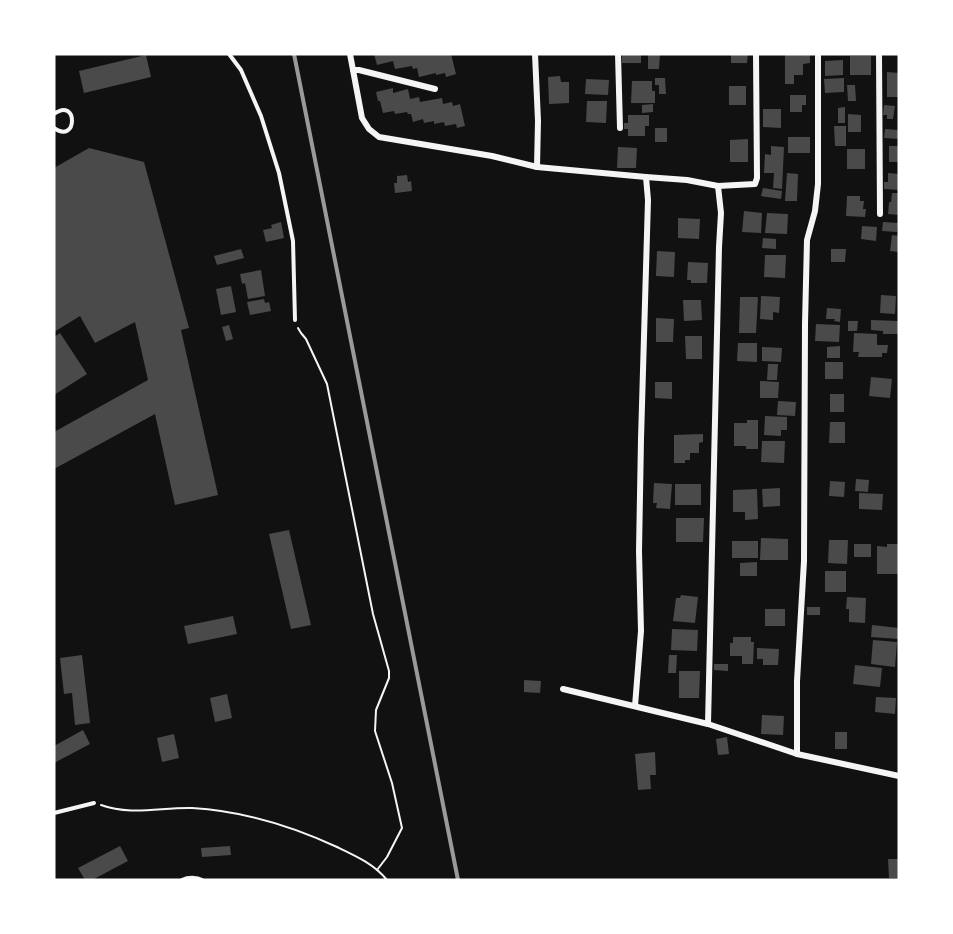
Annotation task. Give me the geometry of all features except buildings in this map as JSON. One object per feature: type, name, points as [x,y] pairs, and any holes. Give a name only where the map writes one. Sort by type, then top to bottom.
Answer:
[{"type":"street","points":[[350,54],[362,118],[369,129],[379,137],[492,156],[537,167],[697,181],[718,186],[755,184],[757,178],[756,54]]},
{"type":"street","points":[[535,54],[538,121],[537,167]]},
{"type":"street","points":[[618,54],[620,128]]},
{"type":"street","points":[[797,754],[797,681],[804,561],[807,240],[815,211],[818,184],[818,54]]},
{"type":"street","points":[[879,54],[880,214]]},
{"type":"street","points":[[353,70],[435,89]]},
{"type":"street","points":[[635,706],[641,631],[639,551],[648,200],[646,177]]},
{"type":"street","points":[[708,724],[721,213],[718,186]]},
{"type":"street","points":[[562,689],[708,724],[797,754],[899,776]]},
{"type":"lane","points":[[229,54],[242,70],[261,116],[279,173],[293,241],[295,320]]},
{"type":"lane","points":[[54,114],[60,110],[66,110],[71,114],[73,120],[72,126],[67,130],[54,128]]},
{"type":"lane","points":[[54,813],[94,803]]},
{"type":"lane","points":[[182,880],[186,878],[202,880]]},
{"type":"path","points":[[295,320],[327,384],[373,614],[389,671],[389,678],[376,710],[375,731],[392,783],[402,828],[387,857],[377,870]]},
{"type":"path","points":[[94,803],[126,811],[194,808],[243,814],[279,823],[316,837],[360,858],[387,880]]},
{"type":"railway","points":[[294,54],[458,880]]}]
